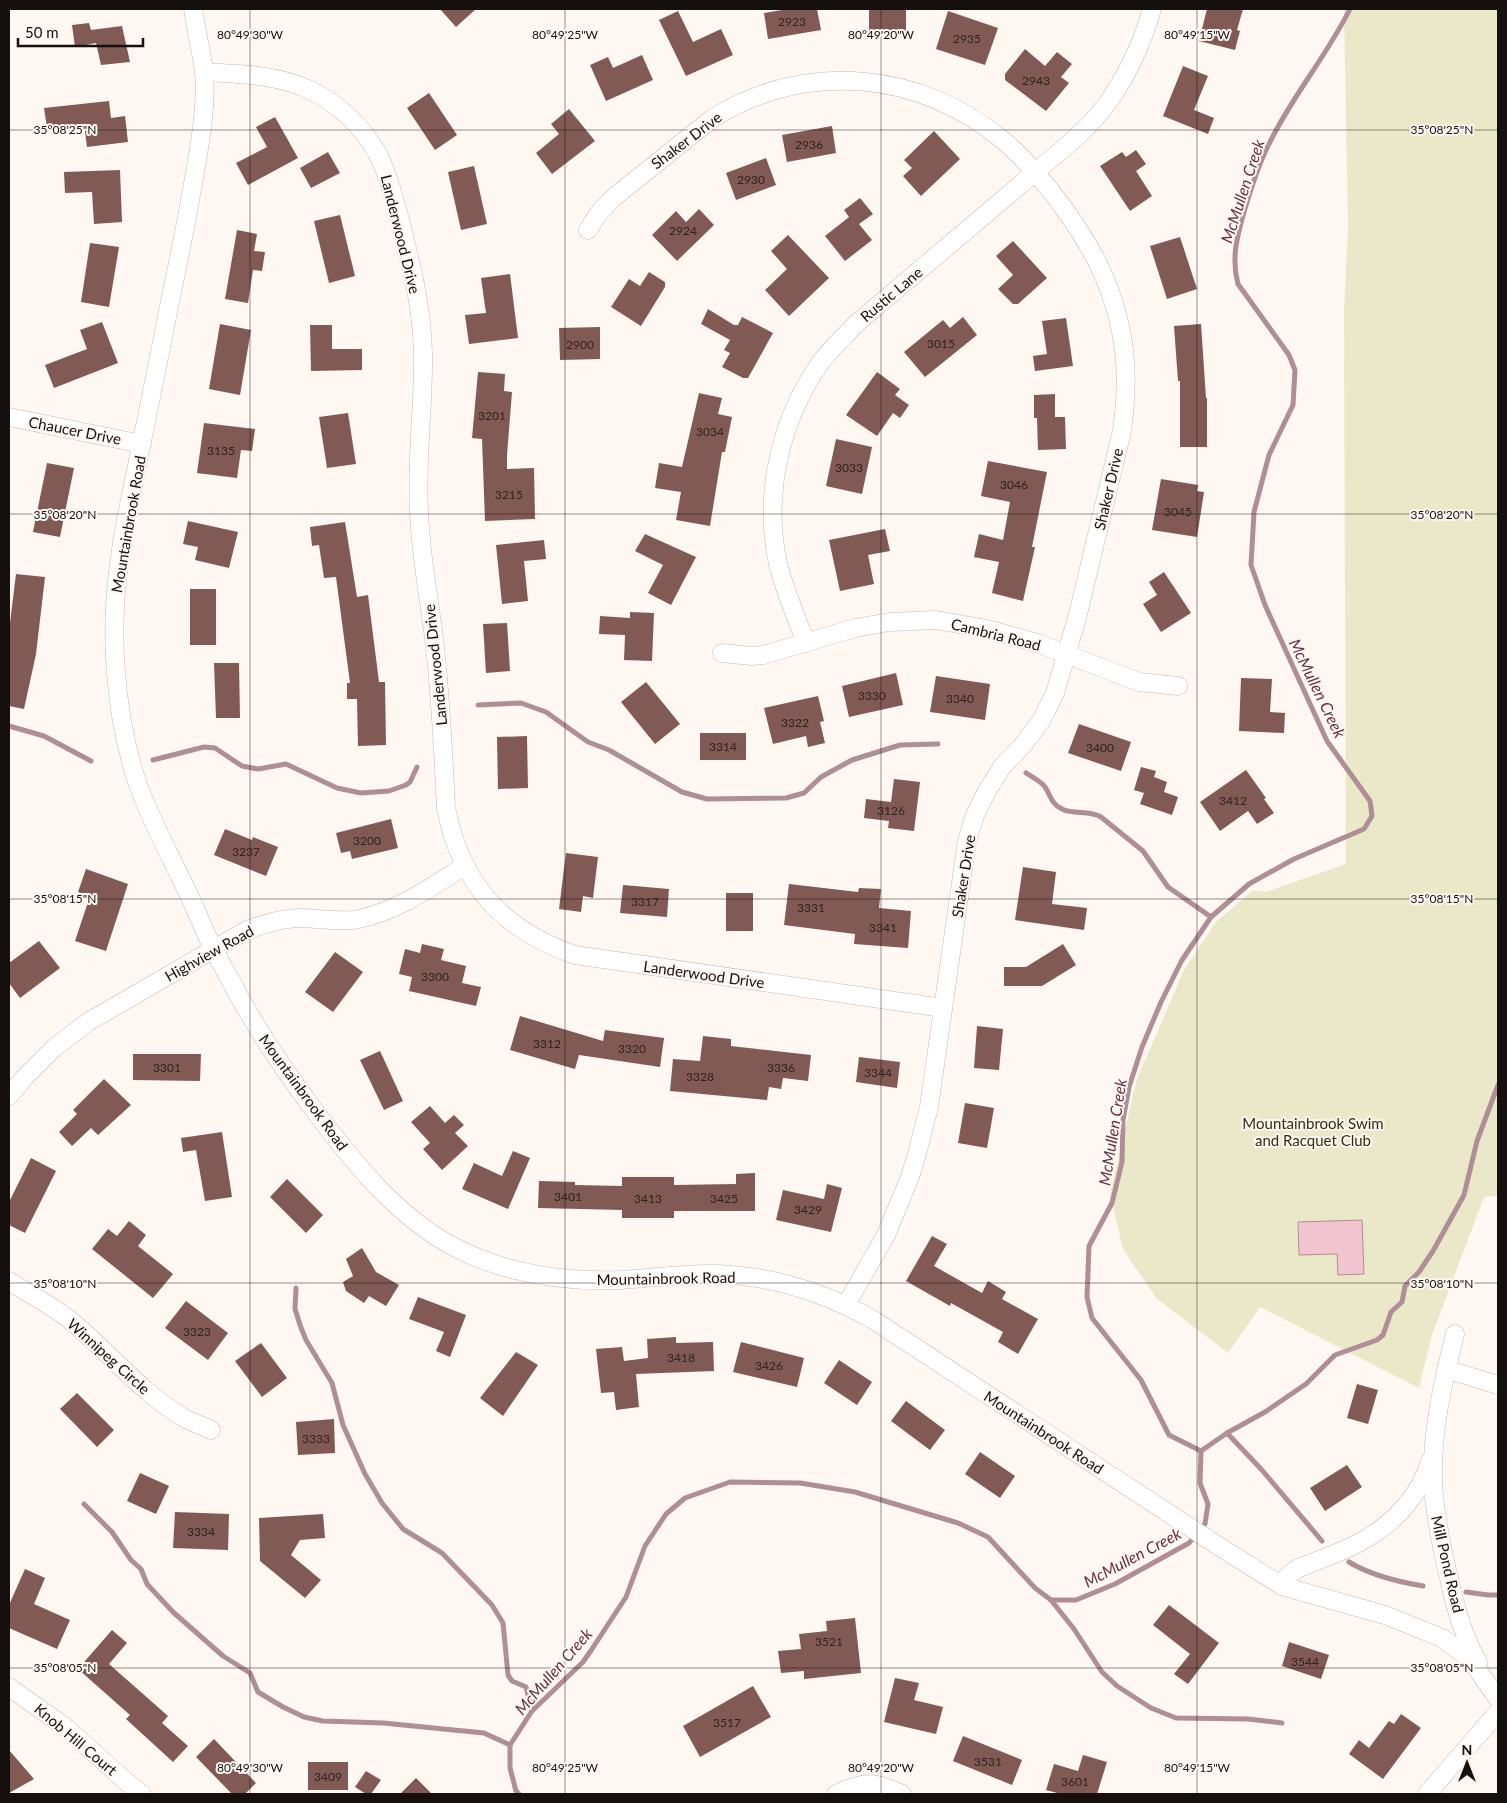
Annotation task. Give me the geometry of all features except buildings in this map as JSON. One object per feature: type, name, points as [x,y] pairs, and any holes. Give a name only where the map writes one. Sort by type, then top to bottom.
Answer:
[{"type":"street","name":"Mountainbrook Road","points":[[193,9],[204,72],[204,105],[200,143],[186,224],[120,555],[114,604],[116,677],[123,727],[135,775],[167,854],[250,1016],[290,1078],[334,1137],[382,1192],[417,1223],[455,1247],[486,1262],[518,1272],[552,1278],[622,1280],[705,1274],[762,1278],[800,1286],[846,1305],[872,1319],[1282,1586],[1385,1614],[1442,1638],[1471,1660],[1498,1698]]},
{"type":"street","name":"Rustic Lane","points":[[806,643],[788,598],[778,565],[772,505],[775,472],[781,445],[792,412],[808,382],[822,361],[857,323],[1083,130],[1112,96],[1139,49],[1152,9]]},
{"type":"street","name":"Landerwood Drive","points":[[204,72],[258,75],[284,80],[324,97],[344,112],[362,131],[382,162],[391,187],[411,261],[420,309],[423,351],[418,453],[418,510],[440,698],[446,808],[465,866],[479,888],[501,914],[524,932],[548,946],[575,955],[943,1008]]},
{"type":"street","name":"Shaker Drive","points":[[588,230],[598,214],[613,198],[713,118],[726,110],[753,98],[781,89],[815,82],[849,81],[882,84],[930,96],[960,111],[1006,143],[1035,172],[1096,256],[1120,323],[1125,359],[1126,395],[1122,431],[1067,654],[1055,693],[1041,721],[993,780],[975,815],[967,841],[929,1107],[918,1154],[886,1235],[846,1305]]},
{"type":"street","name":"Chaucer Drive","points":[[9,417],[142,444]]},
{"type":"street","name":"Cambria Road","points":[[722,653],[752,656],[806,643],[855,628],[889,622],[936,620],[987,629],[1067,654],[1139,682],[1178,686]]},
{"type":"street","name":"Highview Road","points":[[9,1096],[54,1048],[88,1022],[247,930],[275,921],[299,918],[334,921],[358,919],[383,912],[422,892],[465,866]]},
{"type":"street","name":"Winnipeg Circle","points":[[9,1281],[69,1320],[155,1397],[186,1419],[211,1430]]},
{"type":"street","name":"Mill Pond Road","points":[[1455,1334],[1439,1402],[1435,1438],[1434,1495],[1440,1540],[1464,1634],[1472,1653],[1498,1698]]},
{"type":"street","points":[[1446,1369],[1498,1385]]},
{"type":"street","points":[[1282,1586],[1286,1578],[1295,1570],[1363,1541],[1386,1525],[1406,1505],[1420,1484],[1430,1463],[1435,1438]]},
{"type":"street","name":"Knob Hill Court","points":[[9,1687],[64,1726],[142,1794]]},
{"type":"street","points":[[1427,1794],[1498,1712]]},
{"type":"street","points":[[836,1794],[851,1787],[865,1784],[885,1786],[902,1794]]},
{"type":"green space","name":"Mountainbrook Swim and Racquet Club","points":[[1344,9],[1498,9],[1498,1196],[1484,1197],[1432,1335],[1419,1388],[1260,1307],[1228,1353],[1157,1299],[1123,1249],[1110,1194],[1137,1079],[1184,970],[1215,923],[1253,890],[1266,892],[1346,864],[1344,312],[1348,227]]},
{"type":"shaded area","points":[[1362,1220],[1364,1274],[1338,1275],[1337,1254],[1299,1255],[1298,1222]]},
{"type":"waterway","name":"McMullen Creek","points":[[1201,1451],[1169,1435],[1141,1380],[1092,1318],[1087,1297],[1089,1246],[1112,1203],[1122,1162],[1123,1120],[1129,1087],[1142,1047],[1161,1002],[1182,960],[1211,917],[1249,884],[1294,859],[1364,829],[1372,816],[1370,801],[1327,741],[1265,605],[1251,565],[1254,512],[1269,455],[1293,405],[1295,370],[1289,355],[1238,284],[1235,265],[1239,230],[1252,184],[1267,148],[1280,123],[1350,9]]},
{"type":"waterway","points":[[478,705],[521,703],[546,712],[588,742],[609,750],[682,792],[707,799],[786,798],[804,793],[821,777],[852,760],[900,745],[938,744]]},
{"type":"waterway","points":[[9,726],[44,736],[91,761]]},
{"type":"waterway","points":[[153,760],[204,747],[215,748],[242,766],[258,769],[286,764],[337,788],[361,793],[389,791],[406,785],[410,782],[417,767]]},
{"type":"waterway","points":[[1026,773],[1044,785],[1053,802],[1058,807],[1071,812],[1101,817],[1143,851],[1168,887],[1211,917]]},
{"type":"waterway","points":[[1201,1451],[1227,1433],[1265,1412],[1306,1384],[1335,1355],[1377,1340],[1383,1335],[1391,1312],[1402,1302],[1405,1286],[1419,1272],[1433,1251],[1464,1195],[1477,1141],[1498,1085]]},
{"type":"waterway","points":[[296,1288],[295,1309],[300,1325],[306,1340],[332,1383],[343,1425],[365,1474],[382,1503],[403,1529],[442,1553],[492,1605],[503,1623],[508,1675],[512,1681],[526,1687],[532,1711]]},
{"type":"waterway","points":[[1227,1433],[1261,1469],[1322,1541]]},
{"type":"waterway","name":"McMullen Creek","points":[[1051,1600],[1076,1600],[1115,1584],[1189,1543],[1205,1524],[1208,1504],[1200,1483],[1201,1451]]},
{"type":"waterway","name":"McMullen Creek","points":[[519,1794],[516,1791],[510,1768],[510,1745],[532,1711],[583,1662],[592,1649],[626,1597],[645,1546],[666,1514],[685,1498],[730,1482],[800,1483],[855,1492],[958,1523],[988,1537],[1035,1588],[1051,1600],[1074,1629],[1102,1672],[1117,1686],[1151,1708],[1176,1718],[1248,1719],[1282,1723]]},
{"type":"waterway","points":[[84,1504],[112,1532],[131,1560],[141,1569],[147,1584],[173,1612],[223,1656],[250,1673],[258,1692],[283,1707],[304,1717],[323,1721],[383,1723],[484,1733],[510,1745]]},
{"type":"waterway","points":[[1349,1562],[1366,1571],[1423,1586]]},
{"type":"waterway","points":[[1466,1592],[1498,1595]]}]
